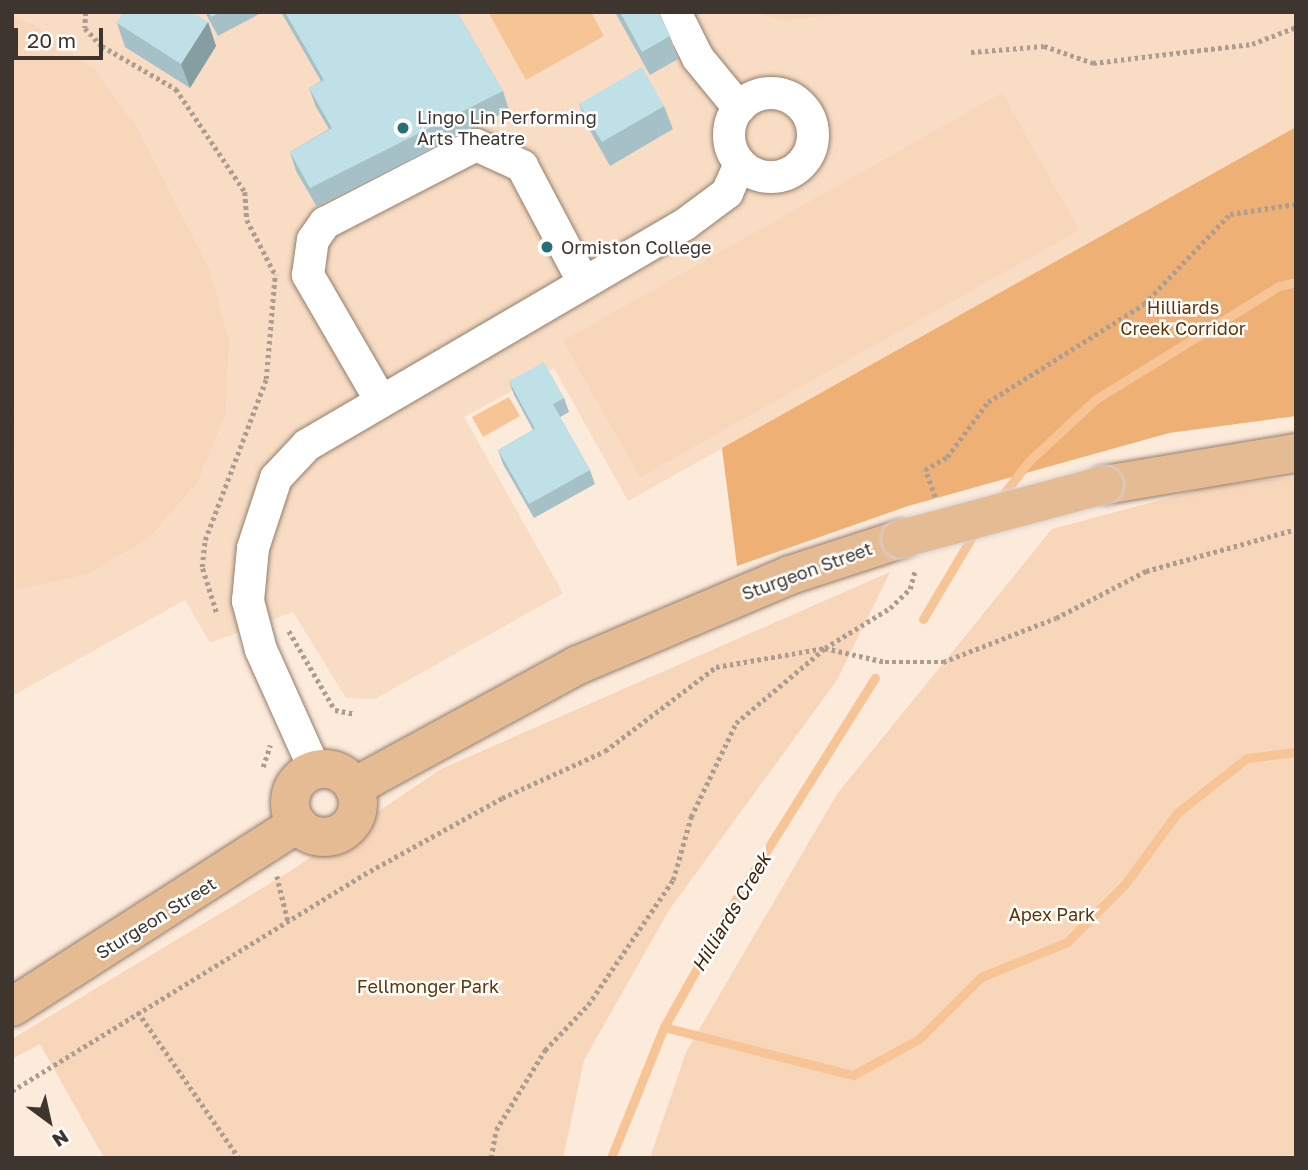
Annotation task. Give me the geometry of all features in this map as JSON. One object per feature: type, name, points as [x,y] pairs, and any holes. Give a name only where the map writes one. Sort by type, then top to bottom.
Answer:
[{"type":"main road","name":"Sturgeon Street","points":[[354,787],[578,665],[790,575],[901,539],[1104,485],[1296,453]]},
{"type":"main road","points":[[314,770],[337,772],[354,787],[358,808],[347,828],[315,836],[297,824],[292,792],[314,770]]},
{"type":"main road","name":"Sturgeon Street","points":[[12,1007],[220,879],[297,824]]},
{"type":"lane","points":[[674,12],[698,58],[739,108]]},
{"type":"lane","points":[[779,93],[804,108],[814,135],[804,162],[793,172],[765,178],[740,164],[729,136],[739,108],[751,98],[779,93]]},
{"type":"lane","points":[[381,401],[308,275],[313,240],[325,223],[476,145],[522,166],[584,283]]},
{"type":"lane","points":[[314,770],[255,627],[248,601],[253,548],[276,478],[307,444],[584,283],[727,193],[740,164]]},
{"type":"path","points":[[86,12],[85,28],[102,46],[176,89],[245,192],[256,242],[282,286]]},
{"type":"path","points":[[971,52],[1044,46],[1093,63],[1252,44],[1296,27]]},
{"type":"path","points":[[925,470],[947,457],[988,402],[1144,304],[1230,214],[1296,204]]},
{"type":"path","points":[[12,1091],[137,1011],[502,798],[606,751],[716,667],[825,648],[885,662],[943,662],[1056,618],[1146,571],[1296,529]]},
{"type":"path","points":[[281,617],[335,710],[355,714]]},
{"type":"path","points":[[491,1158],[496,1130],[545,1051],[588,1004],[673,880],[691,817],[736,723],[825,648]]},
{"type":"path","points":[[276,871],[288,921]]},
{"type":"path","points":[[137,1011],[239,1158]]},
{"type":"shaded area","name":"Ormiston College","points":[[12,12],[1296,12],[1296,127],[628,501],[554,368],[464,417],[563,593],[375,699],[346,698],[293,612],[210,643],[185,600],[12,696]]},
{"type":"shaded area","points":[[488,12],[591,12],[604,36],[526,80]]},
{"type":"shaded area","points":[[509,397],[520,416],[483,437],[472,417]]},
{"type":"green space","points":[[753,12],[871,12],[782,20]]},
{"type":"green space","points":[[12,18],[34,25],[93,68],[137,128],[210,271],[229,342],[225,414],[198,481],[150,537],[87,574],[16,590]]},
{"type":"green space","points":[[1002,93],[1079,230],[640,477],[563,341]]},
{"type":"green space","name":"Hilliards Creek Corridor","points":[[1296,127],[1296,416],[1169,433],[908,506],[737,566],[722,448]]},
{"type":"green space","name":"Apex Park","points":[[1296,477],[1296,1158],[650,1158],[686,1052],[837,794],[1052,529],[1213,486]]},
{"type":"green space","name":"Fellmonger Park","points":[[890,572],[837,680],[669,910],[584,1060],[563,1158],[104,1158],[40,1044],[12,1059],[12,1039],[289,872],[441,769]]},
{"type":"building","points":[[123,12],[192,12],[208,22],[181,64],[117,23]]},
{"type":"building","name":"Lingo Lin Performing Arts Theatre","points":[[285,12],[457,12],[503,91],[310,188],[290,152],[332,128],[309,88],[324,80]]},
{"type":"building","points":[[620,12],[658,12],[670,36],[642,52]]},
{"type":"building","points":[[642,67],[664,106],[602,142],[579,104]]},
{"type":"building","points":[[544,362],[564,398],[553,404],[590,470],[529,504],[498,450],[535,429],[509,381]]},
{"type":"waterway","name":"Hilliards Creek","points":[[999,500],[1029,461],[1096,399],[1279,286],[1296,282]]},
{"type":"waterway","name":"Hilliards Creek","points":[[923,619],[974,533]]},
{"type":"waterway","name":"Hilliards Creek","points":[[611,1158],[664,1027],[733,904],[875,678]]},
{"type":"waterway","points":[[664,1027],[853,1075],[919,1039],[981,977],[1067,942],[1125,884],[1177,813],[1247,758],[1296,752]]},
{"type":"place","name":"Lingo Lin Performing Arts Theatre","points":[[403,128]]},
{"type":"place","name":"Ormiston College","points":[[547,247]]}]
